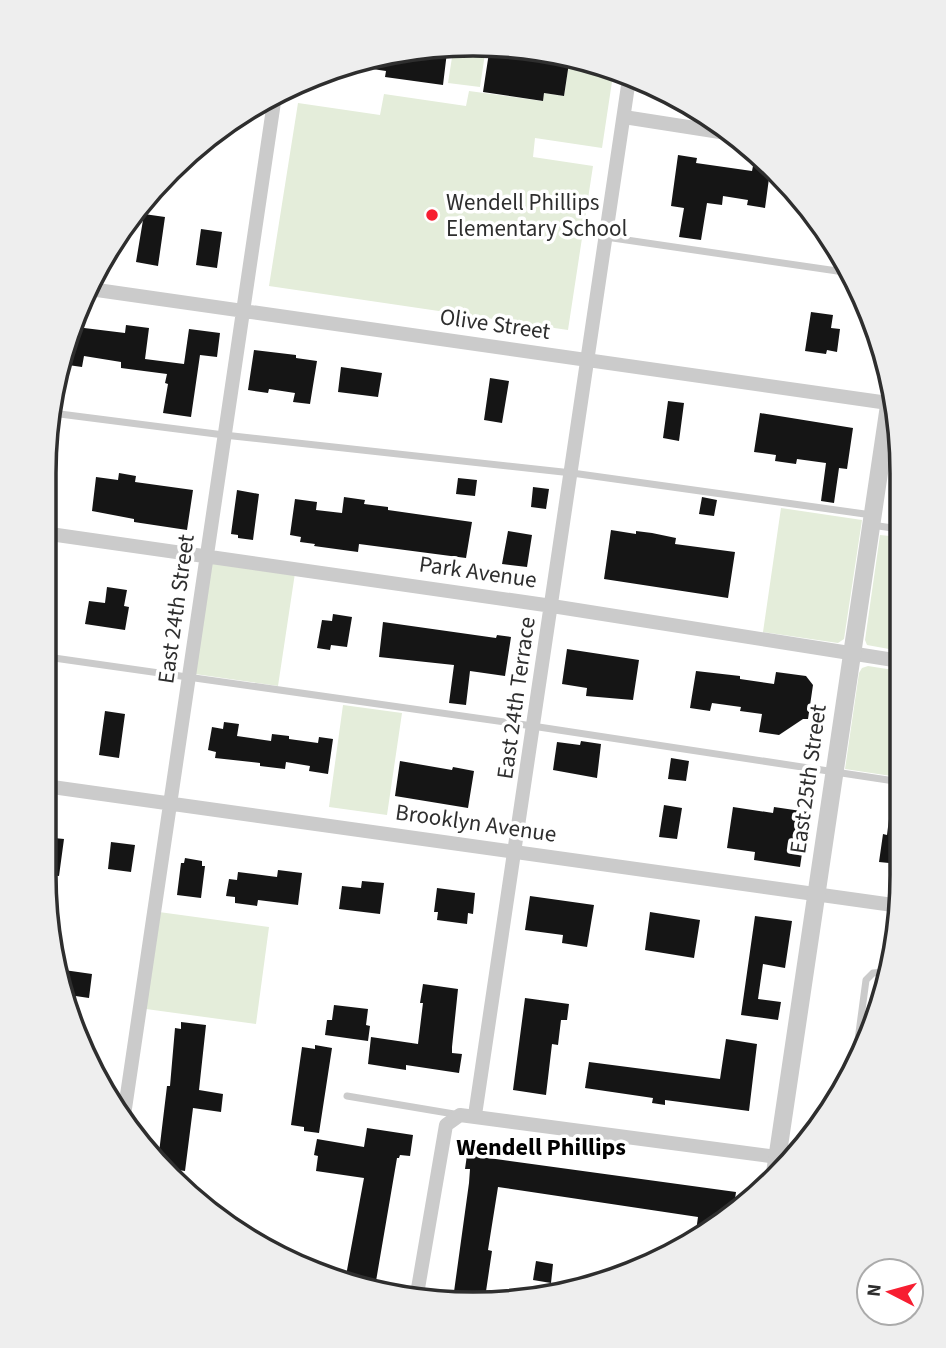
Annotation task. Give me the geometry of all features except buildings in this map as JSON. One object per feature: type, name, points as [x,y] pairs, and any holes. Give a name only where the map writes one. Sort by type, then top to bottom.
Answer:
[{"type":"street","name":"East 24th Terrace","points":[[418,1288],[446,1125],[468,1115],[516,852],[628,86]]},
{"type":"street","name":"East 24th Street","points":[[125,1106],[273,108]]},
{"type":"street","points":[[624,117],[711,131]]},
{"type":"street","name":"Olive Street","points":[[98,290],[883,399]]},
{"type":"street","name":"East 25th Street","points":[[777,1161],[851,654],[887,429]]},
{"type":"street","name":"Park Avenue","points":[[56,535],[552,606],[890,660]]},
{"type":"street","name":"Brooklyn Avenue","points":[[56,787],[889,905]]},
{"type":"street","points":[[468,1115],[773,1165]]},
{"type":"lane","points":[[606,237],[837,271]]},
{"type":"lane","points":[[61,414],[572,473],[872,520],[890,526]]},
{"type":"lane","points":[[56,658],[534,726],[890,781]]},
{"type":"lane","points":[[859,1033],[866,980],[873,973],[878,972]]},
{"type":"lane","points":[[347,1096],[468,1115]]},
{"type":"green space","points":[[485,56],[480,87],[448,83],[452,57]]},
{"type":"green space","name":"Wendell Phillips Elementary School","points":[[568,67],[612,80],[602,148],[535,138],[533,157],[593,166],[568,330],[269,286],[298,103],[380,115],[384,94],[466,106],[469,91],[542,101],[544,93],[564,96]]},
{"type":"green space","points":[[781,508],[862,520],[844,639],[838,643],[763,632]]},
{"type":"green space","points":[[880,535],[890,536],[890,649],[867,645],[865,640]]},
{"type":"green space","points":[[212,561],[295,573],[278,686],[195,674]]},
{"type":"green space","points":[[868,666],[890,669],[890,776],[845,769],[859,673],[862,668]]},
{"type":"green space","points":[[343,705],[402,713],[387,815],[329,807]]},
{"type":"green space","points":[[159,912],[269,927],[256,1024],[146,1009]]},
{"type":"place","name":"Wendell Phillips Elementary School","points":[[432,215]]},
{"type":"district","name":"Wendell Phillips","points":[[541,1147]]}]
